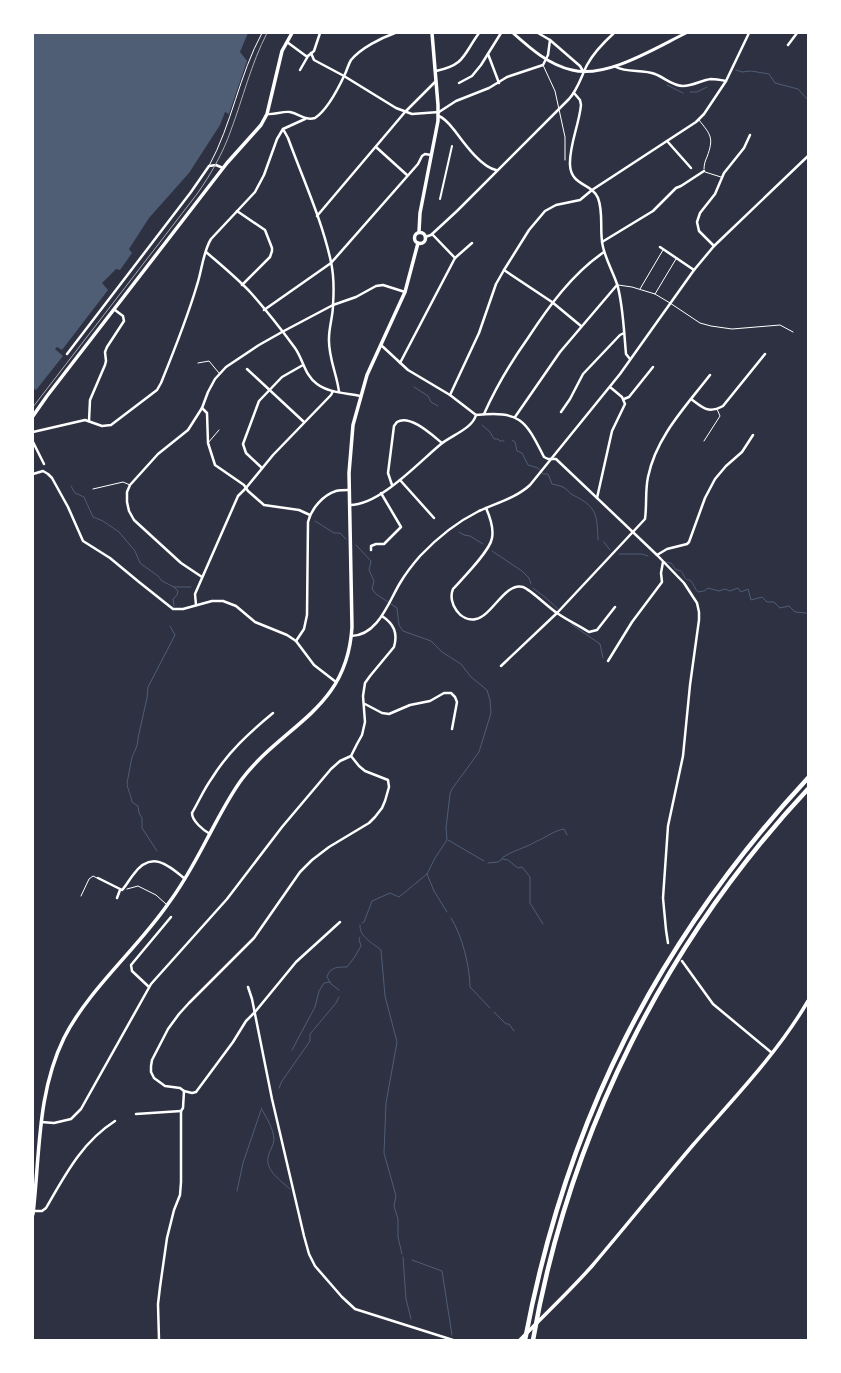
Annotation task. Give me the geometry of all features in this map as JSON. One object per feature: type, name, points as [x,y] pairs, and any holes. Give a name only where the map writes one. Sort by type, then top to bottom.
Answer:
[{"type":"highway","points":[[525,1340],[547,1241],[573,1159],[601,1088],[631,1026],[666,964],[707,901],[761,831],[808,778]]},
{"type":"highway","points":[[533,1340],[554,1243],[577,1170],[600,1109],[637,1030],[674,965],[715,903],[760,843],[808,789]]},
{"type":"main road","points":[[33,416],[55,385],[115,310],[234,154],[259,129],[267,114],[279,62],[286,42],[292,33]]},
{"type":"main road","points":[[418,243],[414,237],[419,232],[420,213],[437,131],[439,114],[432,33]]},
{"type":"main road","points":[[418,243],[423,242],[425,237],[423,233],[419,232]]},
{"type":"main road","points":[[33,1214],[40,1122],[48,1078],[64,1037],[79,1013],[100,986],[144,936],[168,905],[185,879],[233,791],[260,757],[304,721],[322,702],[336,682],[346,661],[351,636],[350,458],[352,436],[360,396],[367,375],[404,292],[418,243]]},
{"type":"main road","points":[[520,1340],[563,1298],[592,1266],[773,1053],[793,1026],[808,1001]]},
{"type":"street","points":[[300,70],[308,56],[314,51],[320,33]]},
{"type":"street","points":[[267,114],[272,115],[288,112],[305,119],[312,119],[318,116],[332,97],[350,62],[356,55],[386,35],[395,33]]},
{"type":"street","points":[[436,71],[446,69],[458,63],[479,33]]},
{"type":"street","points":[[459,83],[472,76],[501,33]]},
{"type":"street","points":[[514,33],[529,47],[546,59],[569,70],[583,72],[599,71],[616,67],[686,33]]},
{"type":"street","points":[[538,33],[550,40],[580,66],[583,72]]},
{"type":"street","points":[[425,237],[432,234],[457,211],[574,93],[583,72],[598,47],[614,33]]},
{"type":"street","points":[[450,395],[479,333],[496,284],[529,230],[545,211],[556,205],[580,200],[592,190],[667,141],[704,114],[736,63],[749,33]]},
{"type":"street","points":[[788,45],[797,33]]},
{"type":"street","points":[[311,54],[314,60],[405,112],[439,114],[466,96],[499,83],[508,77],[543,65],[548,56],[550,40]]},
{"type":"street","points":[[286,42],[308,56]]},
{"type":"street","points":[[488,54],[499,83]]},
{"type":"street","points":[[616,67],[656,74],[670,83],[684,86],[711,79],[726,81]]},
{"type":"street","points":[[317,216],[405,112],[436,81]]},
{"type":"street","points":[[574,93],[580,100],[581,105],[570,165],[573,176],[578,183],[592,190],[599,201],[602,242],[604,252],[617,285],[626,356],[630,359]]},
{"type":"street","points":[[439,114],[473,153],[491,169],[496,170]]},
{"type":"street","points":[[33,432],[85,420],[102,426],[111,425],[157,390],[160,386],[188,313],[206,252],[206,247],[211,239],[255,192],[270,162],[277,139],[283,129],[305,119]]},
{"type":"street","points":[[283,129],[288,138],[317,216],[331,263],[334,285],[329,338],[331,360],[338,383],[339,392]]},
{"type":"street","points":[[714,246],[699,231],[697,222],[700,213],[715,194],[722,177],[744,148],[750,136]]},
{"type":"street","points":[[667,141],[691,168]]},
{"type":"street","points":[[440,199],[452,146]]},
{"type":"street","points":[[376,147],[407,175]]},
{"type":"street","points":[[264,310],[331,263],[418,164],[423,155],[431,155]]},
{"type":"street","points":[[351,636],[358,636],[364,633],[382,616],[414,563],[432,544],[460,522],[486,508],[518,494],[528,487],[610,387],[694,270],[714,246],[808,156]]},
{"type":"street","points":[[67,354],[191,192],[209,166],[216,165],[223,168]]},
{"type":"street","points":[[602,242],[652,211],[676,188],[682,186],[704,171]]},
{"type":"street","points":[[237,211],[265,230],[272,251],[270,257],[242,285]]},
{"type":"street","points":[[432,234],[455,258]]},
{"type":"street","points":[[400,363],[455,258],[472,243]]},
{"type":"street","points":[[660,247],[694,270]]},
{"type":"street","points":[[206,252],[242,285],[264,310],[296,350],[309,376],[316,384],[333,391],[360,396]]},
{"type":"street","points":[[484,414],[493,393],[513,360],[552,302],[588,265],[604,252]]},
{"type":"street","points":[[504,270],[552,302],[581,326]]},
{"type":"street","points":[[202,577],[181,563],[134,520],[126,502],[127,492],[130,485],[158,454],[188,430],[196,420],[208,392],[219,373],[243,355],[333,305],[356,297],[379,285],[404,292]]},
{"type":"street","points":[[515,417],[560,352],[617,285]]},
{"type":"street","points":[[89,421],[90,400],[105,365],[105,352],[124,321],[123,316],[115,310]]},
{"type":"street","points":[[561,412],[570,399],[583,374],[624,333]]},
{"type":"street","points":[[381,345],[408,370],[450,395],[476,415],[494,414],[515,417],[529,429],[544,457],[548,459],[556,459],[657,555],[684,583],[694,597],[699,612],[683,756],[668,826],[663,898],[668,943]]},
{"type":"street","points":[[691,399],[703,408],[710,410],[723,406],[765,354]]},
{"type":"street","points":[[262,468],[246,452],[243,444],[259,401],[282,377],[303,365]]},
{"type":"street","points":[[624,399],[629,397],[653,367]]},
{"type":"street","points":[[247,369],[304,422]]},
{"type":"street","points":[[502,666],[557,613],[645,519],[647,509],[646,490],[648,475],[662,440],[670,427],[710,375]]},
{"type":"street","points":[[597,498],[612,431],[625,404],[624,399],[610,387]]},
{"type":"street","points":[[196,604],[195,594],[235,502],[241,492],[304,422],[331,395],[333,391]]},
{"type":"street","points":[[202,408],[207,413],[208,443],[215,465],[244,485],[264,505],[299,510],[310,515]]},
{"type":"street","points":[[350,505],[357,505],[366,502],[400,480],[442,443],[469,425],[475,419],[476,415]]},
{"type":"street","points":[[392,485],[388,477],[388,468],[394,426],[397,422],[404,420],[413,422],[442,443]]},
{"type":"street","points":[[657,555],[667,549],[690,542],[705,498],[715,479],[726,466],[742,452],[753,435]]},
{"type":"street","points":[[33,442],[44,464]]},
{"type":"street","points":[[33,474],[42,471],[48,474],[68,507],[83,541],[110,558],[173,609],[212,601],[223,601],[236,606],[256,622],[287,635],[296,641],[314,665],[336,682]]},
{"type":"street","points":[[400,480],[434,518]]},
{"type":"street","points":[[296,641],[304,630],[307,615],[308,522],[310,515],[318,504],[332,492],[339,490],[350,490]]},
{"type":"street","points":[[371,550],[372,546],[376,544],[384,544],[401,527],[381,493]]},
{"type":"street","points":[[486,508],[492,522],[492,538],[486,551],[453,589],[451,598],[452,605],[465,617],[471,620],[486,614],[510,590],[522,587],[557,613],[589,632],[597,630],[615,606]]},
{"type":"street","points":[[608,661],[632,622],[662,582],[661,572],[663,562]]},
{"type":"street","points":[[40,1122],[54,1123],[71,1119],[81,1109],[149,988],[188,941],[227,899],[282,827],[331,769],[340,761],[351,756],[364,729],[366,716],[363,696],[366,684],[370,676],[394,647],[394,628],[382,616]]},
{"type":"street","points":[[364,704],[382,713],[389,714],[410,705],[430,701],[444,693],[450,693],[455,697],[457,702],[452,729]]},
{"type":"street","points":[[210,834],[193,818],[192,813],[210,779],[223,762],[249,733],[273,713]]},
{"type":"street","points":[[340,922],[296,962],[255,1012],[246,1020],[233,1042],[196,1092],[192,1094],[184,1092],[180,1088],[165,1086],[154,1078],[150,1066],[152,1060],[172,1024],[189,1003],[254,938],[300,872],[312,860],[329,847],[369,823],[375,818],[382,808],[388,793],[388,780],[365,771],[351,756]]},
{"type":"street","points":[[117,898],[120,890],[123,889],[138,869],[152,860],[163,863],[185,879]]},
{"type":"street","points":[[98,878],[120,890]]},
{"type":"street","points":[[149,988],[132,971],[131,965],[171,917]]},
{"type":"street","points":[[682,962],[713,1004],[773,1053]]},
{"type":"street","points":[[248,987],[255,1012],[272,1099],[304,1236],[309,1254],[315,1266],[342,1297],[355,1309],[453,1340]]},
{"type":"street","points":[[160,1340],[158,1304],[160,1287],[167,1238],[174,1210],[180,1195],[182,1182],[181,1111],[183,1108],[184,1092]]},
{"type":"street","points":[[136,1114],[181,1111]]},
{"type":"street","points":[[33,1211],[42,1211],[46,1208],[76,1158],[92,1138],[103,1128],[115,1121]]},
{"type":"lane","points":[[209,166],[222,140],[250,60],[262,33]]},
{"type":"lane","points":[[543,65],[555,91],[565,137],[565,160]]},
{"type":"lane","points":[[698,119],[709,133],[711,139],[711,146],[704,166],[704,171],[722,177]]},
{"type":"lane","points":[[640,290],[663,249]]},
{"type":"lane","points":[[655,294],[676,258]]},
{"type":"lane","points":[[617,285],[655,294],[700,323],[711,326],[732,328],[780,325],[793,332]]},
{"type":"lane","points":[[198,362],[209,361],[219,373]]},
{"type":"lane","points":[[704,441],[720,416],[717,409]]},
{"type":"lane","points":[[208,443],[219,430]]},
{"type":"lane","points":[[93,489],[123,482],[130,485]]},
{"type":"lane","points":[[81,896],[89,879],[93,876],[98,878]]},
{"type":"lane","points":[[127,889],[138,886],[156,895],[168,905]]},
{"type":"water","points":[[33,33],[248,33],[240,52],[247,61],[229,114],[225,112],[220,125],[189,173],[149,218],[129,249],[132,253],[120,270],[116,269],[102,283],[108,290],[62,350],[57,347],[55,349],[63,356],[36,390],[33,388]]},
{"type":"waterway","points":[[736,70],[742,72],[751,71],[769,74],[775,83],[798,89],[808,100]]},
{"type":"waterway","points":[[667,85],[683,93]]},
{"type":"waterway","points":[[690,92],[697,92],[707,87]]},
{"type":"waterway","points":[[414,387],[428,396],[431,402],[438,406]]},
{"type":"waterway","points":[[482,425],[490,432],[494,439],[504,441]]},
{"type":"waterway","points":[[512,440],[515,442],[517,451],[522,453],[528,465],[538,468],[543,474],[548,474],[552,484],[565,488],[571,494],[587,503],[594,512],[596,518],[598,540]]},
{"type":"waterway","points":[[71,486],[75,493],[84,497],[93,517],[103,521],[119,532],[135,551],[140,563],[158,576],[162,581],[174,587],[178,591],[177,595],[173,599],[174,606]]},
{"type":"waterway","points":[[315,521],[334,533],[340,533],[346,539]]},
{"type":"waterway","points":[[459,532],[470,536],[483,544]]},
{"type":"waterway","points":[[604,542],[610,550]]},
{"type":"waterway","points":[[356,545],[371,561],[369,570],[374,581],[372,589],[376,594],[397,608],[399,625],[403,631],[431,641],[442,652],[461,664],[471,677],[487,690],[490,700],[491,713],[479,752],[450,794],[446,828],[447,840],[435,858],[427,874],[399,897],[390,893],[372,901],[364,922],[362,923]]},
{"type":"waterway","points":[[492,551],[522,571],[529,578],[531,584]]},
{"type":"waterway","points":[[619,554],[642,554],[648,556]]},
{"type":"waterway","points":[[665,562],[671,563],[676,570],[681,571],[685,578],[692,582],[698,592],[704,591],[708,588],[719,591],[725,589],[730,591],[738,588],[741,592],[748,589],[751,600],[762,597],[767,602],[774,602],[780,608],[789,606],[795,612],[806,613],[808,615]]},
{"type":"waterway","points":[[174,587],[191,587]]},
{"type":"waterway","points":[[533,588],[558,609]]},
{"type":"waterway","points":[[571,624],[600,644],[603,658]]},
{"type":"waterway","points":[[157,851],[142,828],[142,818],[139,813],[138,806],[132,802],[127,781],[137,745],[148,687],[175,635],[170,626]]},
{"type":"waterway","points":[[502,858],[557,831],[564,829],[567,835]]},
{"type":"waterway","points":[[448,840],[484,861]]},
{"type":"waterway","points":[[488,863],[498,862],[502,859],[508,860],[518,868],[522,867],[530,877],[530,903],[543,924]]},
{"type":"waterway","points":[[427,874],[434,891],[447,912]]},
{"type":"waterway","points":[[451,918],[459,933],[465,951],[469,970],[470,987],[490,1008]]},
{"type":"waterway","points":[[360,925],[360,929],[364,936],[381,950],[385,996],[397,1042],[386,1103],[384,1153],[396,1196],[394,1206],[398,1219],[398,1237],[402,1254]]},
{"type":"waterway","points":[[339,990],[331,984],[327,977],[328,974],[334,968],[347,967],[361,946],[359,939],[360,937]]},
{"type":"waterway","points":[[292,1050],[315,1007],[319,991],[324,983],[330,982]]},
{"type":"waterway","points":[[279,1088],[282,1081],[310,1041],[310,1034],[336,1003],[339,997]]},
{"type":"waterway","points":[[494,1012],[506,1024],[509,1024],[514,1031]]},
{"type":"waterway","points":[[261,1108],[274,1136],[274,1142],[268,1159],[268,1165],[277,1178],[290,1189]]},
{"type":"waterway","points":[[237,1191],[243,1163],[261,1110]]},
{"type":"waterway","points":[[403,1257],[406,1299],[411,1319]]},
{"type":"waterway","points":[[412,1260],[442,1271],[452,1335]]},
{"type":"railway","points":[[33,407],[207,179],[228,139],[252,69],[267,33]]}]
